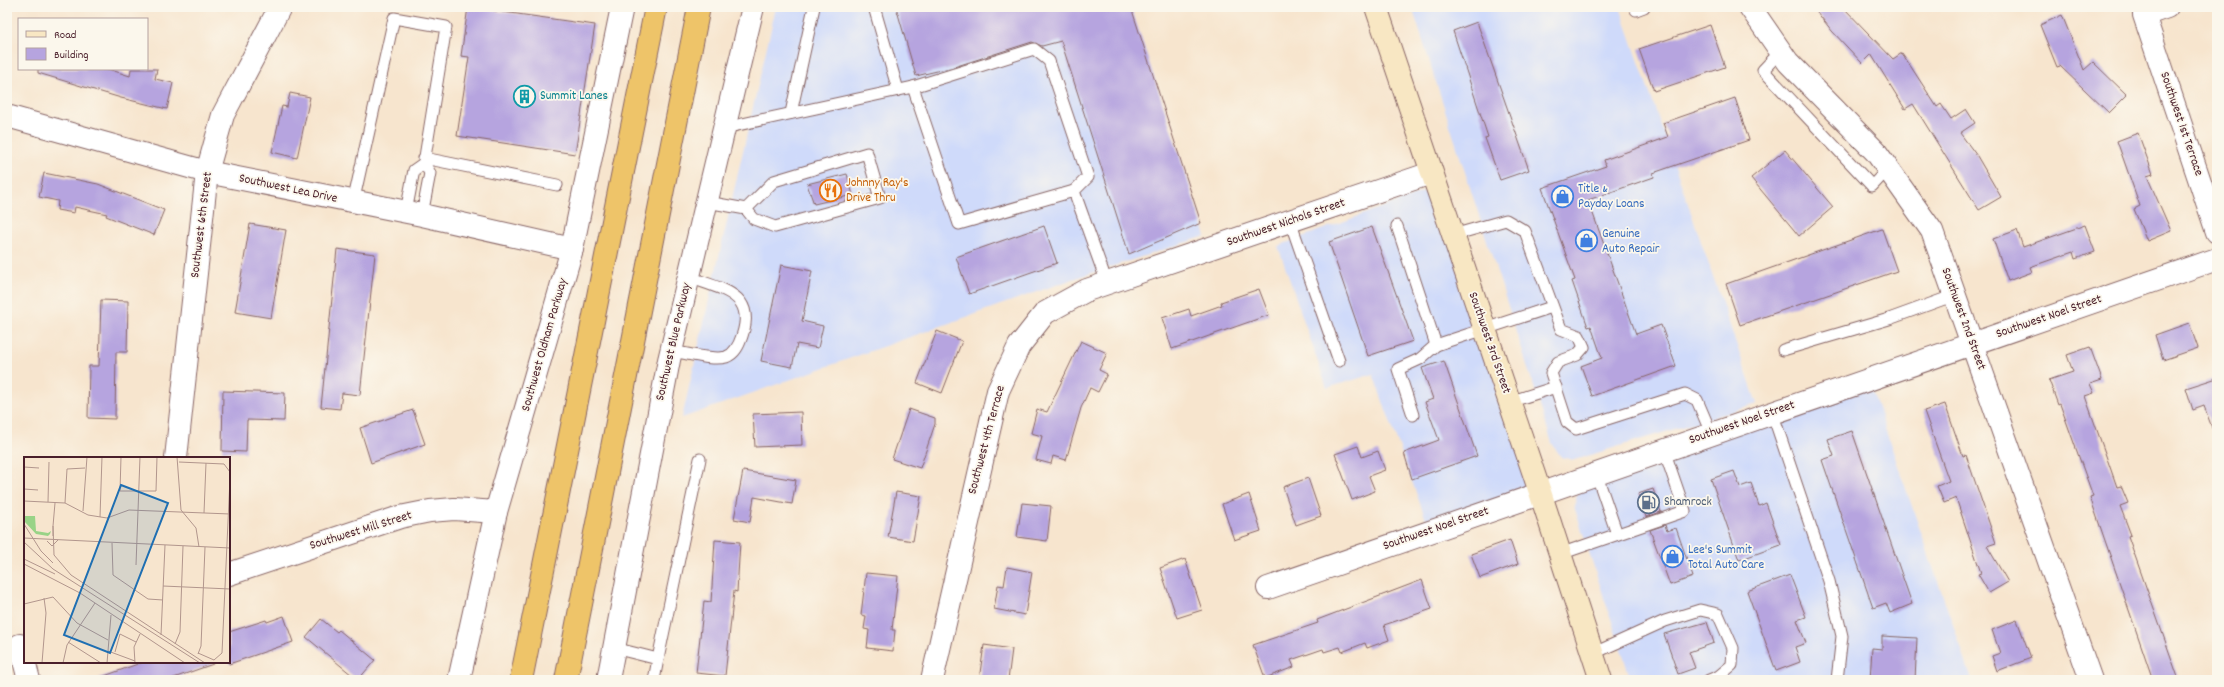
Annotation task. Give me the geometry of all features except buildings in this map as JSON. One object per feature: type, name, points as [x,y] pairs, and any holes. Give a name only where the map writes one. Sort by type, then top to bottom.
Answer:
[{"type":"highway","points":[[521,680],[656,7]]},
{"type":"highway","points":[[566,680],[699,7]]},
{"type":"main road","name":"Southwest 3rd Street","points":[[1376,7],[1540,492],[1601,680]]},
{"type":"street","name":"Southwest 6th Street","points":[[176,457],[207,172],[223,115],[280,7]]},
{"type":"street","name":"Southwest Oldham Parkway","points":[[458,680],[496,512],[572,249],[622,7]]},
{"type":"street","name":"Southwest Blue Parkway","points":[[608,680],[671,351],[753,7]]},
{"type":"street","name":"Southwest 2nd Street","points":[[1750,7],[1788,62],[1876,152],[1932,231],[1973,343],[2090,680]]},
{"type":"street","name":"Southwest 1st Terrace","points":[[2168,7],[2144,15],[2217,232]]},
{"type":"street","name":"Southwest Lea Drive","points":[[7,116],[207,172],[353,203],[414,214],[572,249]]},
{"type":"street","name":"Southwest Nichols Street","points":[[1141,273],[1431,173]]},
{"type":"street","name":"Southwest Noel Street","points":[[1268,588],[1540,492],[2217,259]]},
{"type":"street","name":"Southwest 4th Terrace","points":[[932,680],[998,391],[1019,346],[1045,313],[1087,290],[1141,273]]},
{"type":"street","name":"Southwest Mill Street","points":[[230,574],[400,517],[430,511],[454,510],[496,512]]},
{"type":"street","points":[[17,645],[29,680]]},
{"type":"lane","points":[[791,113],[814,7]]},
{"type":"lane","points":[[874,7],[898,90]]},
{"type":"lane","points":[[1634,7],[1636,10],[1644,7]]},
{"type":"lane","points":[[353,203],[394,18],[446,27],[424,161],[430,173],[414,214]]},
{"type":"lane","points":[[724,128],[913,87],[1034,49],[1049,61],[1088,177],[1074,191],[959,224],[913,87]]},
{"type":"lane","points":[[707,202],[746,209],[754,219],[775,227],[880,198],[866,154],[774,181],[746,209]]},
{"type":"lane","points":[[424,161],[557,185]]},
{"type":"lane","points":[[414,214],[414,170],[424,161]]},
{"type":"lane","points":[[1074,191],[1108,283]]},
{"type":"lane","points":[[1452,235],[1506,220],[1525,231],[1561,329],[1579,336],[1584,347],[1577,355],[1558,362],[1551,373],[1567,422],[1576,429],[1685,394],[1697,400],[1711,433]]},
{"type":"lane","points":[[1290,222],[1339,361]]},
{"type":"lane","points":[[1397,226],[1436,345]]},
{"type":"lane","points":[[671,351],[724,358],[736,350],[746,322],[746,312],[737,297],[689,277]]},
{"type":"lane","points":[[1783,350],[1889,319],[1955,295]]},
{"type":"lane","points":[[1413,415],[1398,369],[1420,359],[1436,345],[1484,328],[1552,307]]},
{"type":"lane","points":[[1509,402],[1556,387]]},
{"type":"lane","points":[[1772,412],[1829,581],[1842,636],[1837,680]]},
{"type":"lane","points":[[1560,554],[1685,511],[1664,450]]},
{"type":"lane","points":[[654,680],[700,459]]},
{"type":"lane","points":[[1596,473],[1617,534]]},
{"type":"lane","points":[[1592,654],[1665,621],[1700,610],[1718,614],[1733,648],[1732,665],[1719,676],[1709,680]]},
{"type":"lane","points":[[614,648],[658,659]]},
{"type":"shaded area","points":[[776,7],[1131,7],[1206,236],[1073,279],[682,418]]},
{"type":"shaded area","points":[[1412,7],[1620,7],[1757,404],[1574,460],[1561,457],[1552,443]]},
{"type":"shaded area","points":[[1423,192],[1435,196],[1531,486],[1517,494],[1426,520],[1373,374],[1327,388],[1278,246]]},
{"type":"shaded area","points":[[1870,385],[1972,680],[1631,680],[1574,506],[1578,493],[1590,481]]},
{"type":"place","name":"Summit Lanes","points":[[524,96]]},
{"type":"place","name":"Johnny Ray's Drive Thru","points":[[830,190]]},
{"type":"place","name":"Title & Payday Loans","points":[[1563,196]]},
{"type":"place","name":"Genuine Auto Repair","points":[[1587,241]]},
{"type":"place","name":"Shamrock","points":[[1649,502]]},
{"type":"place","name":"Lee's Summit Total Auto Care","points":[[1673,557]]}]
